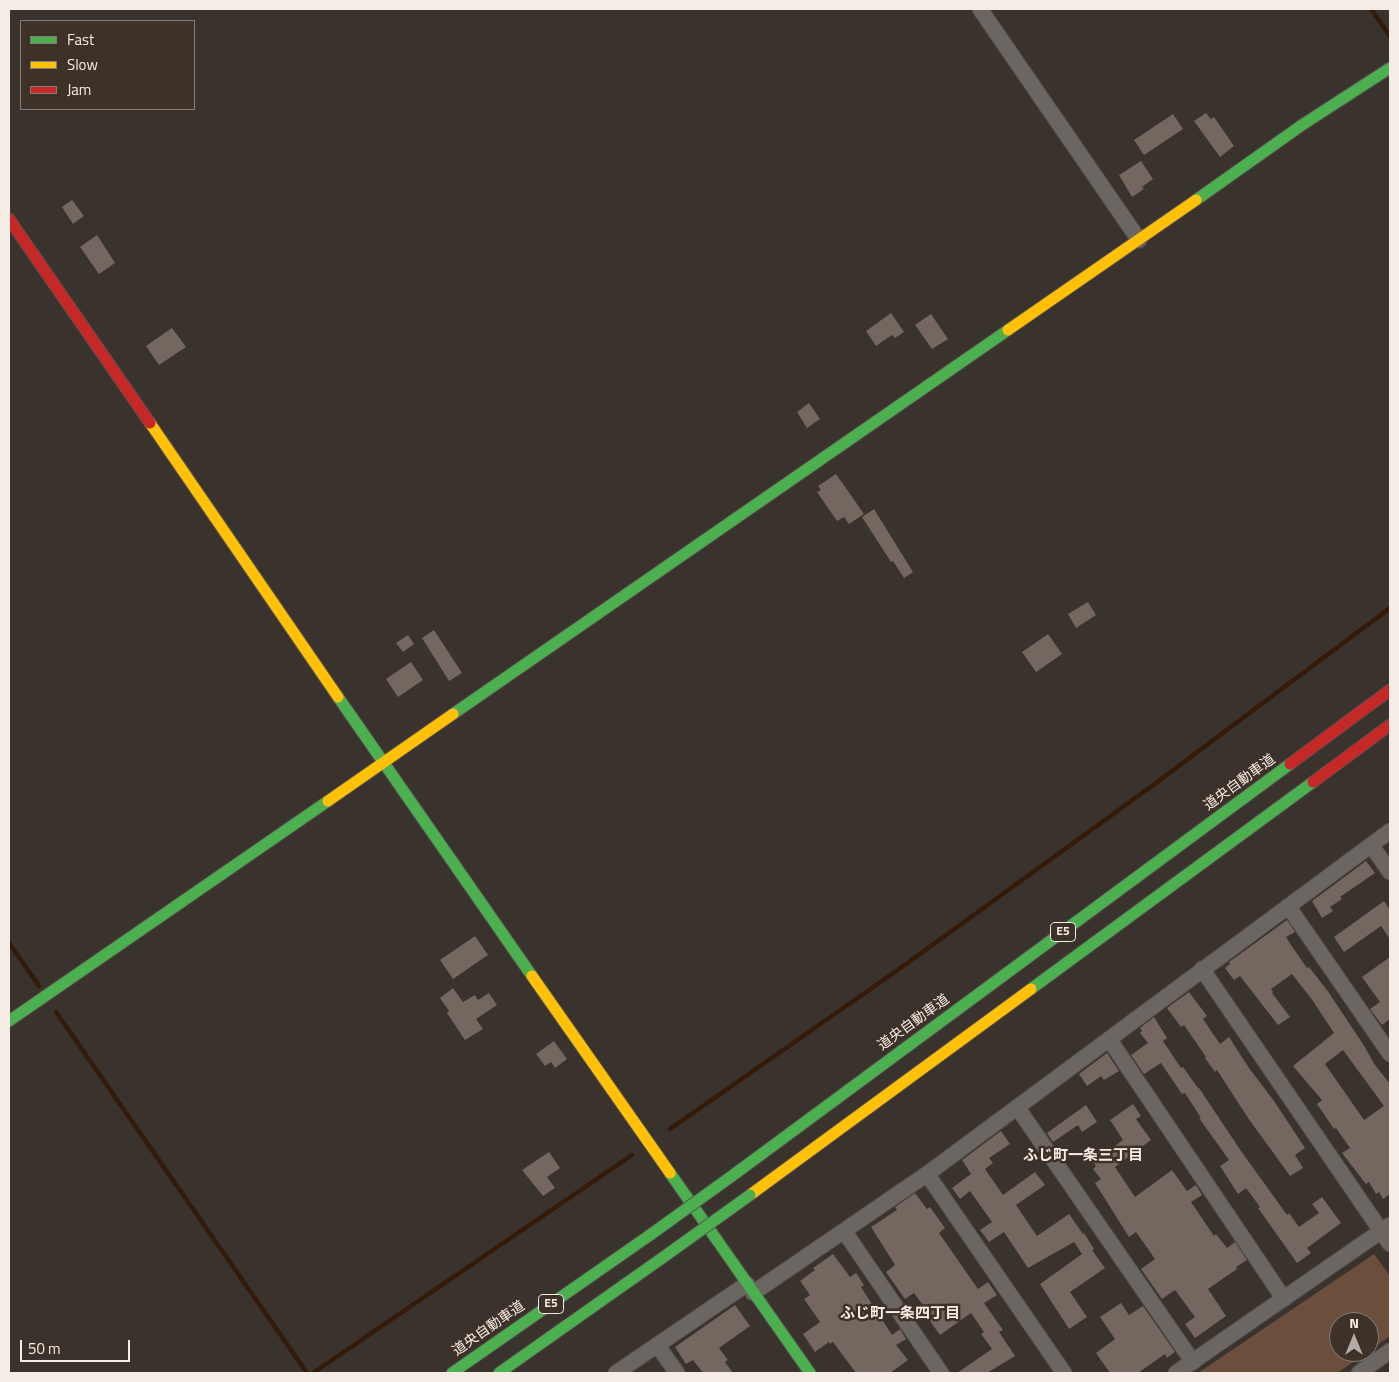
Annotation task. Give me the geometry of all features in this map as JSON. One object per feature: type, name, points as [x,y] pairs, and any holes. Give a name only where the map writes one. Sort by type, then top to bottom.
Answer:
[{"type":"main road","points":[[9,1021],[1139,240],[1302,124],[1390,68]]},
{"type":"main road","points":[[9,220],[383,762],[810,1373]]},
{"type":"main road","name":"道央自動車道","points":[[452,1373],[736,1173],[1390,690]]},
{"type":"main road","name":"E5","points":[[498,1373],[750,1195],[1390,725]]},
{"type":"street","points":[[980,9],[1139,240]]},
{"type":"street","points":[[616,1373],[657,1345],[844,1231],[927,1174],[1390,831]]},
{"type":"street","points":[[1371,845],[1390,872]]},
{"type":"street","points":[[1288,906],[1390,1054]]},
{"type":"street","points":[[1202,969],[1386,1229],[1390,1244]]},
{"type":"street","points":[[1109,1039],[1284,1299]]},
{"type":"street","points":[[1017,1107],[1193,1362]]},
{"type":"street","points":[[927,1174],[1064,1373]]},
{"type":"street","points":[[1176,1373],[1386,1229]]},
{"type":"street","points":[[844,1231],[942,1373]]},
{"type":"street","points":[[657,1345],[677,1373]]},
{"type":"street","points":[[1358,1373],[1390,1351]]},
{"type":"shaded area","points":[[1374,1254],[1390,1276],[1390,1336],[1379,1344],[1379,1312],[1329,1312],[1329,1362],[1353,1362],[1337,1373],[1198,1373]]},
{"type":"building","points":[[1206,113],[1211,119],[1214,117],[1234,146],[1220,157],[1194,121]]},
{"type":"building","points":[[1173,114],[1183,129],[1144,155],[1134,140]]},
{"type":"building","points":[[1141,161],[1153,179],[1142,187],[1144,189],[1132,197],[1119,175]]},
{"type":"building","points":[[72,200],[84,216],[73,224],[62,207]]},
{"type":"building","points":[[97,235],[115,263],[99,274],[80,247]]},
{"type":"building","points":[[891,313],[904,332],[895,338],[892,335],[876,346],[866,331]]},
{"type":"building","points":[[931,314],[948,339],[932,349],[915,325]]},
{"type":"building","points":[[172,328],[186,347],[159,365],[146,346]]},
{"type":"building","points":[[809,403],[820,419],[807,428],[797,412]]},
{"type":"building","points":[[836,474],[864,514],[849,524],[844,517],[837,521],[817,492],[821,490],[818,486]]},
{"type":"building","points":[[874,509],[913,572],[904,578],[893,561],[891,562],[862,517]]},
{"type":"building","points":[[1088,602],[1096,615],[1076,628],[1068,614]]},
{"type":"building","points":[[434,630],[462,673],[449,681],[422,638]]},
{"type":"building","points":[[1048,634],[1062,654],[1036,672],[1022,652]]},
{"type":"building","points":[[408,635],[414,644],[403,652],[396,643]]},
{"type":"building","points":[[411,662],[423,680],[398,697],[386,679]]},
{"type":"building","points":[[1366,861],[1375,873],[1340,897],[1342,899],[1330,907],[1333,911],[1322,918],[1312,901]]},
{"type":"building","points":[[1384,901],[1390,910],[1390,939],[1381,926],[1344,952],[1334,937]]},
{"type":"building","points":[[1287,920],[1295,932],[1286,937],[1307,968],[1309,967],[1327,990],[1375,1065],[1390,1084],[1390,1194],[1383,1199],[1379,1192],[1376,1194],[1369,1182],[1366,1184],[1342,1153],[1350,1148],[1317,1104],[1322,1100],[1293,1066],[1334,1033],[1292,974],[1271,989],[1290,1017],[1278,1025],[1240,976],[1234,980],[1225,968],[1230,964],[1229,962]],"holes":[[[1343,1050],[1384,1106],[1364,1120],[1325,1064]]]},
{"type":"building","points":[[475,936],[488,955],[453,979],[440,960]]},
{"type":"building","points":[[1390,957],[1390,1019],[1382,1025],[1370,1009],[1380,1002],[1362,977]]},
{"type":"building","points":[[453,988],[463,1002],[475,995],[478,1000],[489,993],[497,1005],[476,1019],[483,1029],[465,1040],[447,1013],[449,1011],[440,998]]},
{"type":"building","points":[[1189,992],[1207,1016],[1203,1019],[1220,1044],[1229,1037],[1305,1148],[1295,1155],[1303,1168],[1290,1176],[1248,1118],[1217,1070],[1215,1072],[1184,1025],[1181,1027],[1167,1008]]},
{"type":"building","points":[[1154,1017],[1167,1038],[1163,1041],[1181,1068],[1183,1067],[1199,1088],[1287,1215],[1289,1213],[1299,1227],[1319,1213],[1312,1204],[1322,1197],[1341,1223],[1307,1248],[1311,1253],[1297,1263],[1246,1188],[1238,1194],[1220,1166],[1229,1160],[1199,1118],[1201,1118],[1185,1093],[1182,1094],[1161,1063],[1144,1074],[1131,1055],[1148,1043],[1140,1033],[1142,1031],[1140,1028]]},
{"type":"building","points":[[554,1041],[567,1059],[555,1068],[551,1062],[545,1066],[536,1054]]},
{"type":"building","points":[[1107,1053],[1119,1071],[1104,1080],[1101,1076],[1087,1086],[1079,1074]]},
{"type":"building","points":[[1133,1104],[1141,1116],[1136,1119],[1151,1140],[1115,1167],[1135,1197],[1172,1170],[1187,1191],[1196,1185],[1202,1195],[1191,1202],[1214,1236],[1216,1234],[1227,1248],[1235,1242],[1247,1260],[1208,1289],[1226,1316],[1195,1338],[1185,1324],[1195,1317],[1175,1290],[1162,1299],[1141,1269],[1155,1259],[1136,1232],[1129,1237],[1095,1183],[1101,1179],[1093,1169],[1096,1166],[1093,1162],[1123,1140],[1110,1120]]},
{"type":"building","points":[[1086,1105],[1097,1122],[1082,1132],[1078,1125],[1053,1142],[1047,1133]]},
{"type":"building","points":[[1001,1131],[1010,1144],[989,1158],[993,1163],[985,1169],[1003,1195],[1035,1172],[1045,1185],[1016,1205],[1037,1236],[1069,1214],[1084,1233],[1094,1249],[1092,1250],[1105,1268],[1070,1292],[1087,1317],[1069,1329],[1040,1284],[1082,1254],[1074,1242],[1028,1268],[1004,1232],[989,1242],[980,1230],[992,1222],[970,1191],[960,1199],[952,1188],[971,1174],[962,1160]]},
{"type":"building","points":[[549,1152],[560,1168],[547,1177],[555,1188],[543,1196],[522,1170]]},
{"type":"building","points":[[915,1193],[927,1209],[930,1207],[945,1228],[939,1233],[978,1289],[988,1282],[997,1295],[984,1303],[1003,1330],[999,1332],[1015,1356],[987,1373],[957,1373],[992,1349],[981,1334],[984,1332],[971,1313],[940,1335],[925,1314],[928,1312],[914,1293],[905,1299],[886,1272],[895,1265],[871,1227],[897,1210],[895,1207]]},
{"type":"building","points":[[833,1254],[850,1277],[856,1273],[864,1285],[861,1287],[892,1335],[900,1329],[906,1339],[896,1345],[908,1360],[890,1373],[856,1373],[833,1342],[830,1344],[829,1342],[815,1352],[803,1334],[820,1322],[804,1299],[810,1295],[800,1281],[815,1270],[813,1268]]},
{"type":"building","points":[[1121,1303],[1129,1315],[1143,1306],[1175,1352],[1167,1358],[1165,1354],[1138,1373],[1110,1373],[1096,1353],[1115,1339],[1100,1317]]},
{"type":"building","points":[[735,1305],[750,1326],[719,1348],[728,1360],[725,1362],[733,1373],[703,1373],[693,1360],[686,1364],[675,1347]]},
{"type":"waterway","points":[[1371,9],[1390,36]]},
{"type":"waterway","points":[[670,1129],[902,967],[1156,783],[1390,608]]},
{"type":"waterway","points":[[9,943],[39,986]]},
{"type":"waterway","points":[[56,1012],[307,1373]]},
{"type":"waterway","points":[[313,1373],[632,1155]]},
{"type":"traffic: fast","points":[[1196,200],[1302,125],[1390,68]]},
{"type":"traffic: fast","points":[[453,714],[1008,330]]},
{"type":"traffic: fast","points":[[338,697],[532,976]]},
{"type":"traffic: fast","points":[[736,1173],[1290,764]]},
{"type":"traffic: fast","points":[[1031,989],[1313,782]]},
{"type":"traffic: fast","points":[[9,1021],[328,801]]},
{"type":"traffic: fast","points":[[670,1173],[810,1373]]},
{"type":"traffic: fast","points":[[650,1235],[736,1173]]},
{"type":"traffic: fast","points":[[665,1256],[750,1195]]},
{"type":"traffic: fast","points":[[452,1373],[650,1235]]},
{"type":"traffic: fast","points":[[499,1373],[665,1256]]},
{"type":"traffic: slow","points":[[1008,330],[1196,200]]},
{"type":"traffic: slow","points":[[150,423],[338,697]]},
{"type":"traffic: slow","points":[[328,801],[453,714]]},
{"type":"traffic: slow","points":[[532,976],[670,1173]]},
{"type":"traffic: slow","points":[[750,1195],[1031,989]]},
{"type":"traffic: jam","points":[[9,219],[150,423]]},
{"type":"traffic: jam","points":[[1290,764],[1390,690]]},
{"type":"traffic: jam","points":[[1313,782],[1390,725]]},
{"type":"district","name":"ふじ町一条三丁目","points":[[1083,1156]]},
{"type":"district","name":"ふじ町一条四丁目","points":[[900,1314]]}]
